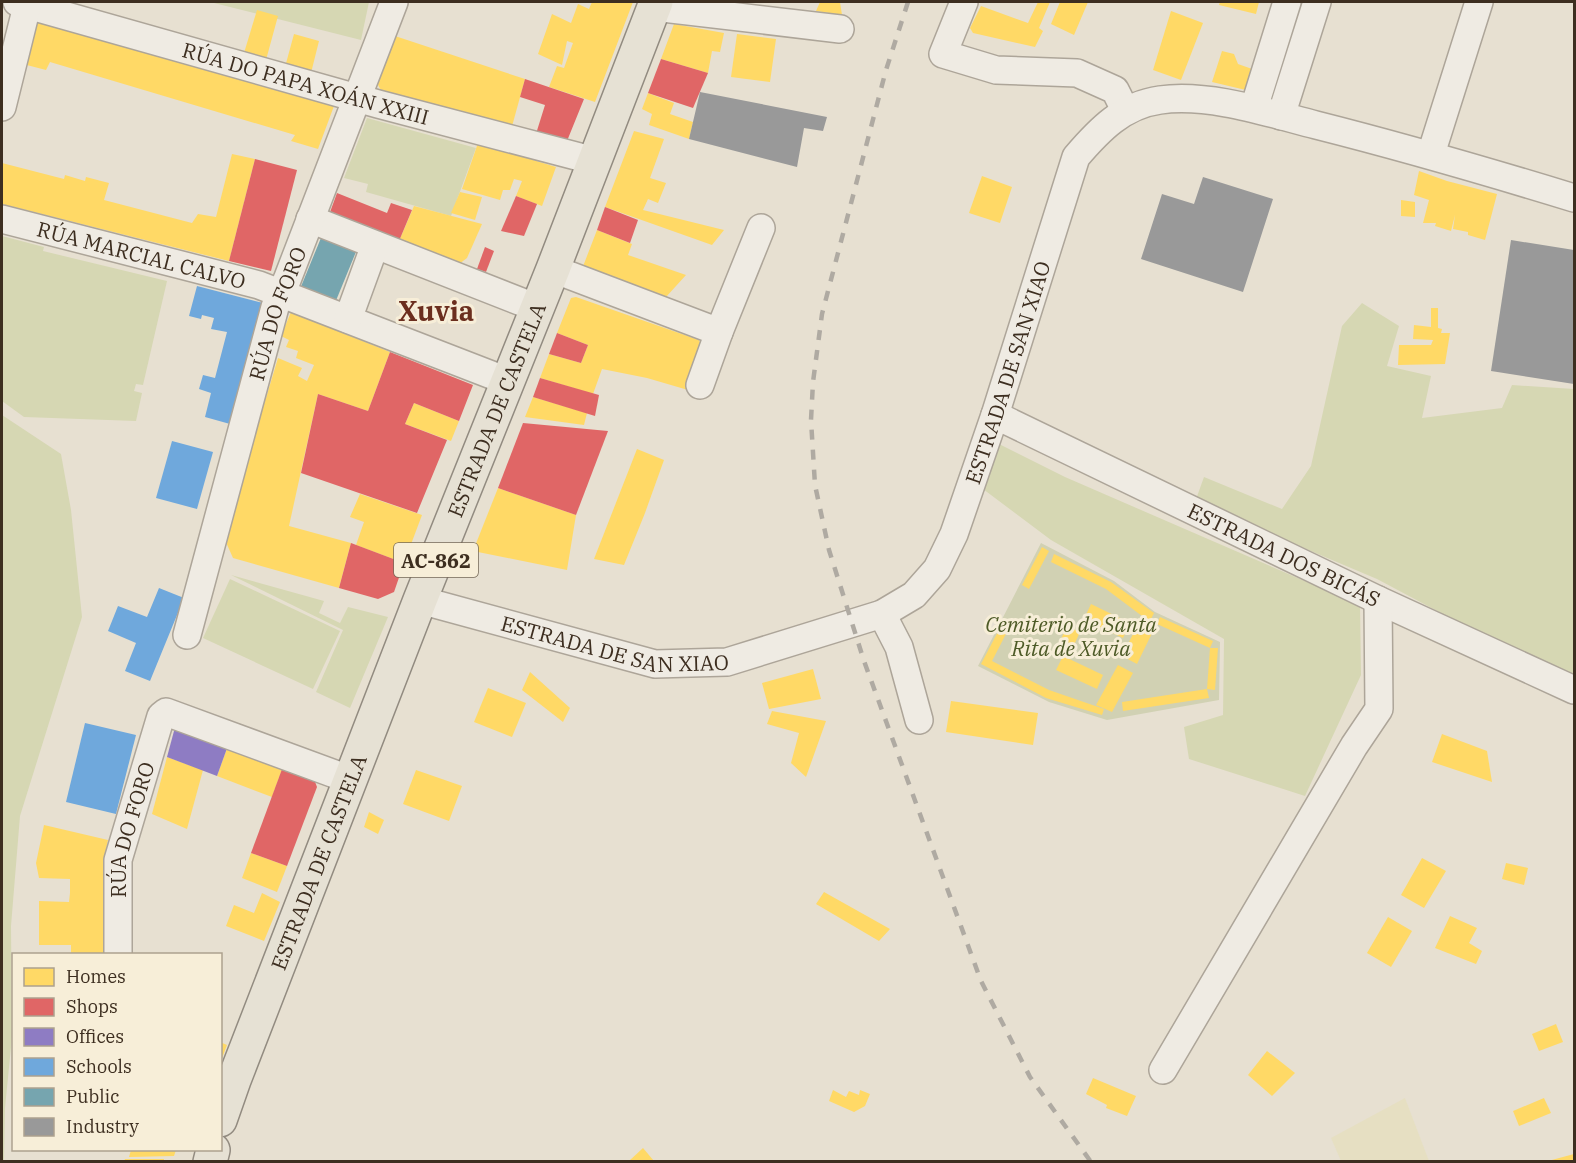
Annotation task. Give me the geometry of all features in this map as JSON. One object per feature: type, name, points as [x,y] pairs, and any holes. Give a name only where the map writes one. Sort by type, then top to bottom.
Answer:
[{"type":"main road","name":"ESTRADA DE CASTELA","points":[[222,1108],[227,1078],[351,780],[655,4]]},
{"type":"street","name":"RÚA DO FORO","points":[[187,635],[275,307],[394,2]]},
{"type":"street","points":[[964,2],[943,54],[996,70],[1077,73],[1115,90],[1125,110]]},
{"type":"street","points":[[1254,108],[1287,2]]},
{"type":"street","points":[[1281,116],[1317,2]]},
{"type":"street","points":[[1431,154],[1479,2]]},
{"type":"street","name":"RÚA DO PAPA XOÁN XXIII","points":[[24,3],[358,98],[595,160]]},
{"type":"street","points":[[2,107],[24,3]]},
{"type":"street","points":[[655,4],[840,29]]},
{"type":"street","name":"ESTRADA DE SAN XIAO","points":[[420,600],[655,664],[727,662],[882,614],[914,596],[937,569],[954,534],[995,415],[1076,157],[1099,130],[1125,110],[1159,100],[1191,99],[1254,108],[1431,154],[1575,198]]},
{"type":"street","name":"RÚA MARCIAL CALVO","points":[[2,219],[282,293],[507,381]]},
{"type":"street","points":[[310,219],[537,308]]},
{"type":"street","points":[[700,385],[761,228]]},
{"type":"street","points":[[348,318],[375,245]]},
{"type":"street","points":[[553,269],[719,332]]},
{"type":"street","name":"ESTRADA DOS BICÁS","points":[[995,415],[1378,600],[1575,690]]},
{"type":"street","points":[[1163,1070],[1354,746],[1379,709],[1378,600]]},
{"type":"street","points":[[882,614],[899,647],[919,720]]},
{"type":"street","name":"RÚA DO FORO","points":[[118,953],[118,860],[161,716],[166,712],[351,780]]},
{"type":"shaded area","points":[[1405,1098],[1429,1161],[1341,1161],[1331,1138]]},
{"type":"green space","points":[[210,2],[369,2],[361,40]]},
{"type":"green space","points":[[367,118],[476,148],[451,216],[366,192],[368,184],[344,178]]},
{"type":"green space","points":[[2,236],[44,247],[43,251],[167,281],[143,385],[136,384],[134,391],[142,393],[136,421],[24,417],[2,401]]},
{"type":"green space","points":[[1362,303],[1399,326],[1387,366],[1431,376],[1422,418],[1502,408],[1512,385],[1574,389],[1574,678],[1505,647],[1377,579],[1195,502],[1204,477],[1282,509],[1311,466],[1342,326]]},
{"type":"green space","points":[[2,415],[61,454],[71,510],[82,617],[20,816],[11,926],[12,1037],[5,1108],[4,1162],[2,1161]]},
{"type":"green space","points":[[997,443],[1065,477],[1360,605],[1361,675],[1305,796],[1189,759],[1184,727],[1223,715],[1224,639],[1051,540],[983,489]]},
{"type":"green space","name":"Cemiterio de Santa Rita de Xuvia","points":[[1041,543],[1114,581],[1155,612],[1220,642],[1219,700],[1107,720],[1049,702],[978,666]]},
{"type":"green space","points":[[231,575],[324,601],[319,613],[340,623],[348,607],[388,617],[350,708],[316,692],[343,630]]},
{"type":"green space","points":[[230,579],[340,631],[313,689],[203,638]]},
{"type":"building: Homes","points":[[592,2],[633,2],[595,102],[549,87],[557,66],[564,68],[573,43],[567,41],[562,65],[538,54],[552,14],[571,23],[578,4],[589,9]]},
{"type":"building: Homes","points":[[820,2],[840,2],[842,15],[816,11]]},
{"type":"building: Homes","points":[[1038,2],[1050,2],[1039,28],[1043,31],[1035,47],[973,33],[970,28],[981,6],[1028,23]]},
{"type":"building: Homes","points":[[1060,2],[1088,2],[1074,35],[1051,24]]},
{"type":"building: Homes","points":[[1220,2],[1259,2],[1256,14],[1219,5]]},
{"type":"building: Homes","points":[[257,10],[278,16],[266,60],[244,53]]},
{"type":"building: Homes","points":[[1171,11],[1203,23],[1181,80],[1153,70]]},
{"type":"building: Homes","points":[[31,17],[334,106],[318,149],[291,141],[295,135],[50,62],[46,70],[19,63]]},
{"type":"building: Homes","points":[[674,24],[724,33],[720,52],[712,51],[708,73],[661,59]]},
{"type":"building: Homes","points":[[294,34],[319,41],[311,73],[285,67]]},
{"type":"building: Homes","points":[[737,34],[776,39],[770,82],[731,77]]},
{"type":"building: Homes","points":[[395,36],[525,79],[511,130],[383,94],[377,83]]},
{"type":"building: Homes","points":[[1222,51],[1234,54],[1238,64],[1255,70],[1250,91],[1212,82]]},
{"type":"building: Homes","points":[[648,93],[674,103],[670,114],[693,122],[689,139],[649,125],[652,114],[642,109]]},
{"type":"building: Homes","points":[[634,131],[664,139],[650,178],[666,183],[658,203],[648,199],[643,210],[724,230],[712,245],[605,207]]},
{"type":"building: Homes","points":[[478,143],[556,167],[542,206],[516,196],[522,181],[514,179],[510,190],[503,190],[500,200],[462,189]]},
{"type":"building: Homes","points":[[232,154],[255,159],[229,261],[2,204],[2,163],[64,179],[65,175],[85,181],[86,177],[109,183],[104,200],[192,223],[198,214],[216,217]]},
{"type":"building: Homes","points":[[1419,171],[1497,194],[1485,240],[1468,235],[1468,232],[1453,229],[1455,215],[1451,231],[1435,226],[1436,223],[1423,223],[1429,200],[1414,195]]},
{"type":"building: Homes","points":[[982,176],[1012,187],[1000,223],[969,213]]},
{"type":"building: Homes","points":[[460,192],[482,197],[475,220],[451,213]]},
{"type":"building: Homes","points":[[1401,200],[1415,202],[1415,217],[1401,216]]},
{"type":"building: Homes","points":[[414,206],[482,224],[467,258],[459,264],[399,241]]},
{"type":"building: Homes","points":[[597,230],[632,244],[628,255],[686,275],[666,297],[613,277],[613,279],[582,269]]},
{"type":"building: Homes","points":[[576,297],[699,340],[704,351],[688,390],[647,378],[602,369],[593,394],[540,378],[549,354],[581,363],[588,345],[557,333],[571,298]]},
{"type":"building: Homes","points":[[1431,308],[1438,308],[1438,328],[1442,329],[1441,333],[1450,333],[1445,364],[1398,365],[1399,345],[1431,345],[1433,340],[1413,339],[1414,325],[1431,327]]},
{"type":"building: Homes","points":[[291,312],[390,352],[368,411],[318,394],[289,526],[351,543],[339,588],[233,558],[225,540],[263,397],[266,398],[278,358],[302,368],[298,376],[307,381],[314,365],[296,358],[298,351],[286,347],[289,340],[281,336]]},
{"type":"building: Homes","points":[[533,397],[587,413],[584,425],[525,417]]},
{"type":"building: Homes","points":[[414,403],[459,421],[451,441],[405,424]]},
{"type":"building: Homes","points":[[637,449],[664,460],[645,513],[624,565],[594,559]]},
{"type":"building: Homes","points":[[498,488],[576,515],[567,570],[473,551]]},
{"type":"building: Homes","points":[[360,494],[422,515],[404,563],[356,545],[364,522],[350,517]]},
{"type":"building: Homes","points":[[1042,547],[1049,551],[1029,589],[1022,585]]},
{"type":"building: Homes","points":[[1054,554],[1111,582],[1154,613],[1150,621],[1156,625],[1137,664],[1122,656],[1142,616],[1106,589],[1051,562]]},
{"type":"building: Homes","points":[[1091,604],[1130,623],[1123,638],[1084,619]]},
{"type":"building: Homes","points":[[1160,617],[1213,641],[1210,648],[1157,624]]},
{"type":"building: Homes","points":[[1001,626],[1008,630],[992,661],[1049,690],[1104,709],[1102,715],[1046,698],[981,664]]},
{"type":"building: Homes","points":[[1067,626],[1080,632],[1074,645],[1061,639]]},
{"type":"building: Homes","points":[[1210,648],[1218,648],[1215,690],[1207,689]]},
{"type":"building: Homes","points":[[1063,656],[1103,675],[1097,689],[1056,670]]},
{"type":"building: Homes","points":[[1118,665],[1133,673],[1112,712],[1096,705]]},
{"type":"building: Homes","points":[[813,669],[821,699],[769,709],[762,683]]},
{"type":"building: Homes","points":[[530,672],[570,708],[563,722],[522,690]]},
{"type":"building: Homes","points":[[488,688],[526,703],[512,737],[474,722]]},
{"type":"building: Homes","points":[[1207,689],[1209,698],[1123,711],[1122,702]]},
{"type":"building: Homes","points":[[951,701],[1038,713],[1033,745],[946,732]]},
{"type":"building: Homes","points":[[772,711],[826,721],[806,777],[791,763],[799,733],[767,724]]},
{"type":"building: Homes","points":[[1442,734],[1487,751],[1492,782],[1432,762]]},
{"type":"building: Homes","points":[[230,740],[285,761],[272,797],[217,776]]},
{"type":"building: Homes","points":[[167,757],[203,770],[187,829],[152,814]]},
{"type":"building: Homes","points":[[416,770],[462,786],[449,821],[403,804]]},
{"type":"building: Homes","points":[[369,812],[384,820],[378,834],[364,827]]},
{"type":"building: Homes","points":[[44,825],[108,840],[104,859],[106,953],[71,953],[71,945],[39,945],[39,901],[69,902],[70,879],[39,878],[36,863]]},
{"type":"building: Homes","points":[[251,853],[287,866],[277,892],[242,878]]},
{"type":"building: Homes","points":[[1422,858],[1446,871],[1424,908],[1401,895]]},
{"type":"building: Homes","points":[[1506,863],[1528,868],[1524,885],[1502,879]]},
{"type":"building: Homes","points":[[824,892],[890,929],[879,941],[816,904]]},
{"type":"building: Homes","points":[[262,893],[280,902],[264,941],[226,926],[234,905],[254,913]]},
{"type":"building: Homes","points":[[1450,916],[1477,928],[1469,943],[1482,951],[1476,964],[1435,948]]},
{"type":"building: Homes","points":[[1388,917],[1412,931],[1391,967],[1367,953]]},
{"type":"building: Homes","points":[[1556,1024],[1563,1042],[1539,1051],[1532,1034]]},
{"type":"building: Homes","points":[[222,1043],[227,1045],[222,1058]]},
{"type":"building: Homes","points":[[1267,1051],[1295,1073],[1272,1096],[1248,1075]]},
{"type":"building: Homes","points":[[1093,1078],[1136,1096],[1127,1116],[1106,1108],[1107,1105],[1086,1094]]},
{"type":"building: Homes","points":[[833,1090],[846,1097],[849,1091],[859,1095],[860,1090],[870,1094],[865,1106],[854,1112],[829,1101]]},
{"type":"building: Homes","points":[[1544,1098],[1551,1113],[1519,1126],[1513,1111]]},
{"type":"building: Homes","points":[[643,1148],[654,1161],[629,1161]]},
{"type":"building: Homes","points":[[131,1151],[176,1151],[174,1156],[129,1157]]},
{"type":"building: Homes","points":[[1574,1154],[1574,1161],[1548,1161]]},
{"type":"building: Homes","points":[[125,1159],[164,1159],[164,1161],[124,1161]]},
{"type":"building: Shops","points":[[661,59],[708,73],[693,108],[648,93]]},
{"type":"building: Shops","points":[[525,79],[584,99],[567,141],[535,137],[545,105],[520,97]]},
{"type":"building: Shops","points":[[255,159],[297,170],[271,271],[229,261]]},
{"type":"building: Shops","points":[[337,193],[387,213],[391,203],[412,210],[399,241],[329,215]]},
{"type":"building: Shops","points":[[516,196],[537,204],[524,236],[501,231]]},
{"type":"building: Shops","points":[[605,207],[638,220],[630,243],[597,230]]},
{"type":"building: Shops","points":[[485,247],[494,251],[486,272],[477,269]]},
{"type":"building: Shops","points":[[557,333],[588,345],[581,363],[549,354]]},
{"type":"building: Shops","points":[[390,352],[473,385],[459,421],[414,403],[405,424],[447,440],[417,513],[301,473],[318,394],[368,411]]},
{"type":"building: Shops","points":[[540,378],[599,395],[595,416],[533,397]]},
{"type":"building: Shops","points":[[523,423],[608,431],[576,515],[498,488]]},
{"type":"building: Shops","points":[[351,543],[404,563],[394,592],[378,599],[339,588]]},
{"type":"building: Shops","points":[[285,761],[311,771],[317,787],[287,866],[251,853]]},
{"type":"building: Offices","points":[[189,724],[230,740],[217,776],[167,757],[174,731]]},
{"type":"building: Schools","points":[[197,286],[263,303],[230,424],[205,417],[211,393],[199,389],[203,375],[215,378],[227,332],[211,329],[214,318],[202,315],[201,319],[189,316]]},
{"type":"building: Schools","points":[[172,441],[213,452],[197,509],[156,498]]},
{"type":"building: Schools","points":[[159,588],[184,598],[150,681],[125,671],[136,643],[108,631],[118,606],[147,617]]},
{"type":"building: Schools","points":[[85,723],[136,735],[116,814],[66,802]]},
{"type":"building: Public","points":[[323,233],[358,247],[335,303],[300,289]]},
{"type":"building: Industry","points":[[700,92],[827,117],[823,131],[804,128],[797,167],[689,139]]},
{"type":"building: Industry","points":[[1203,177],[1273,199],[1243,292],[1141,259],[1162,194],[1194,204]]},
{"type":"building: Industry","points":[[1511,240],[1574,250],[1574,384],[1491,371]]},
{"type":"railway","points":[[908,2],[886,70],[822,314],[813,382],[811,420],[815,485],[829,550],[864,661],[981,981],[1030,1077],[1091,1162]]},
{"type":"district","name":"Xuvia","points":[[436,310]]}]
